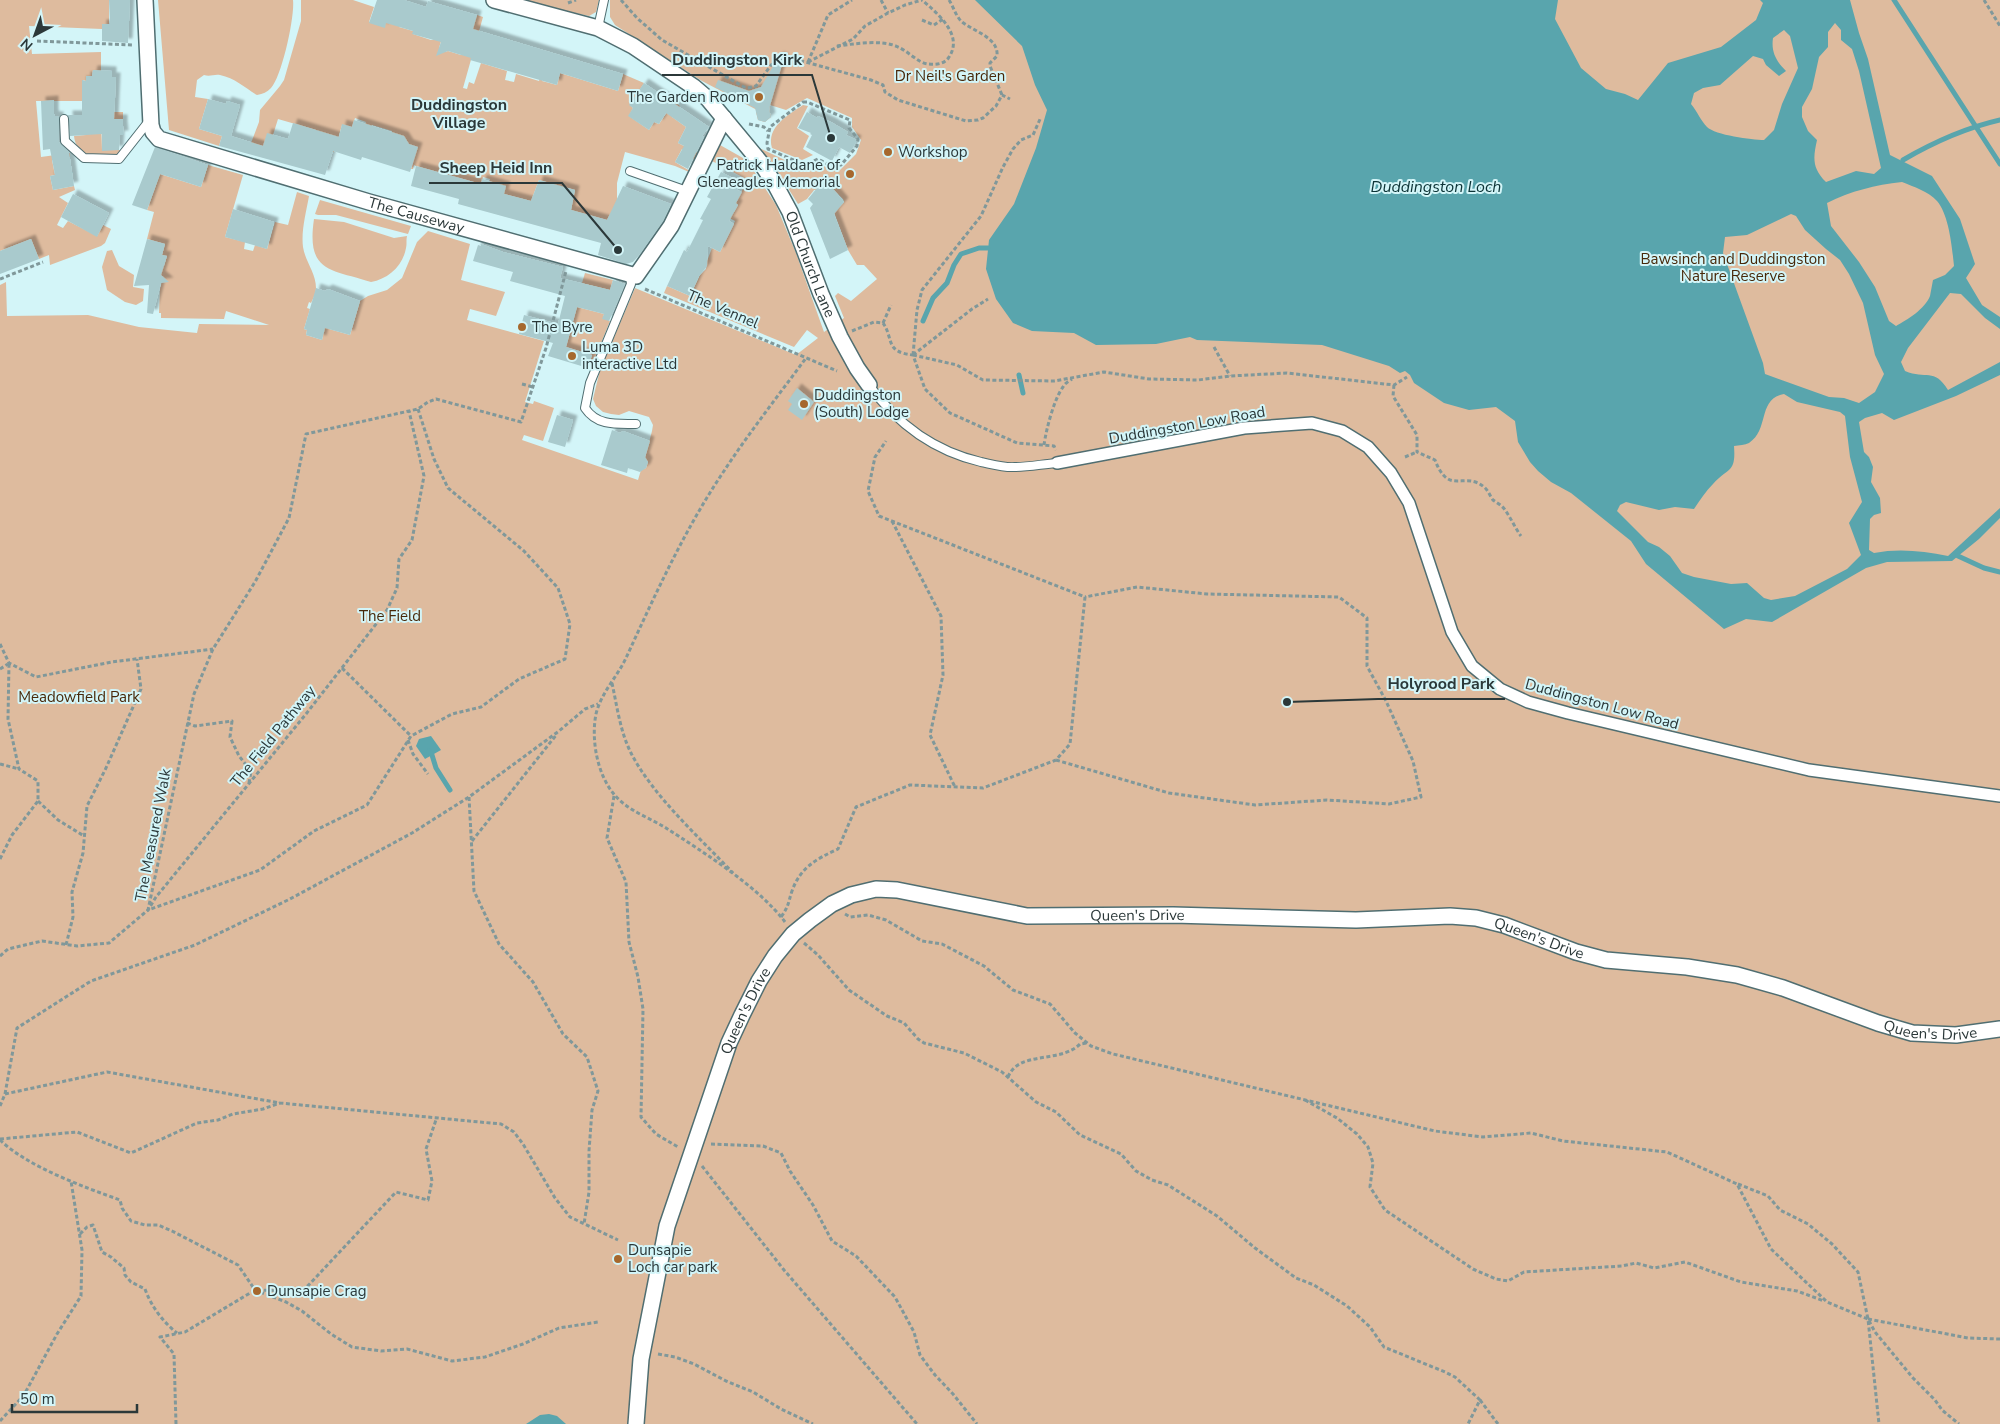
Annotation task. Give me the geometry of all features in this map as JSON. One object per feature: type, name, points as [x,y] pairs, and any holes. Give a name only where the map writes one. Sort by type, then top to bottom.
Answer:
[{"type":"street","name":"The Causeway","points":[[145,0],[150,119],[153,132],[159,139],[569,259],[633,275]]},
{"type":"street","name":"Old Church Lane","points":[[494,0],[598,28],[633,46],[694,87],[708,99],[761,163],[776,186],[790,212],[821,294],[840,337],[869,385]]},
{"type":"street","points":[[633,275],[671,226],[724,118]]},
{"type":"street","name":"Duddingston Low Road","points":[[1057,463],[1244,428],[1312,423],[1342,431],[1368,447],[1390,472],[1409,503],[1452,632],[1472,666],[1500,689],[1528,702],[1568,713],[1809,770],[2000,796]]},
{"type":"street","name":"Queen's Drive","points":[[636,1424],[642,1351],[667,1226],[729,1043],[759,980],[775,956],[794,934],[832,904],[851,895],[876,889],[897,890],[1027,916],[1173,914],[1356,920],[1450,916],[1476,918],[1504,925],[1576,952],[1606,960],[1687,967],[1737,975],[1783,988],[1878,1023],[1912,1032],[1956,1035],[2000,1029]]},
{"type":"lane","points":[[598,28],[604,0]]},
{"type":"lane","points":[[64,119],[65,141],[84,158],[119,159],[150,119]]},
{"type":"lane","points":[[630,172],[687,192]]},
{"type":"lane","points":[[633,275],[590,383],[585,408],[589,414],[606,424],[636,424]]},
{"type":"lane","name":"Duddingston Low Road","points":[[869,385],[890,410],[913,431],[930,443],[954,454],[1013,468],[1057,463]]},
{"type":"path","points":[[621,0],[637,18],[662,40],[748,88],[756,86],[771,65],[791,58],[871,80],[883,85],[885,92],[898,100],[966,121],[983,118],[996,106],[1002,95]]},
{"type":"path","points":[[808,62],[828,15],[852,0]]},
{"type":"path","points":[[881,0],[888,13]]},
{"type":"path","points":[[808,62],[837,46],[853,39],[865,26],[888,13],[922,0],[942,20],[953,39],[953,52],[947,62],[938,64],[927,64],[896,46],[868,42],[837,46]]},
{"type":"path","points":[[949,0],[959,20],[986,36],[996,49],[997,56],[990,63],[990,66],[1002,95],[1010,99]]},
{"type":"path","points":[[1984,0],[2000,26]]},
{"type":"path","points":[[922,20],[936,24],[942,20]]},
{"type":"path","points":[[37,41],[147,44]]},
{"type":"path","points":[[803,102],[807,102],[850,120],[849,128],[858,139],[857,146],[841,165],[830,166],[818,159],[805,165],[768,150],[767,142],[770,127],[789,111],[803,102]]},
{"type":"path","points":[[1041,117],[1033,135],[1021,140],[1009,154],[981,216],[922,290],[916,310],[913,355],[925,389],[950,413],[1017,442],[1054,446],[1057,463]]},
{"type":"path","name":"The Measured Walk","points":[[148,910],[194,694],[214,649],[255,582],[289,518],[306,434],[418,409],[436,399],[521,422],[546,348],[569,259]]},
{"type":"path","points":[[0,279],[43,262]]},
{"type":"path","name":"The Vennel","points":[[633,275],[642,288],[837,371]]},
{"type":"path","points":[[913,355],[972,309],[988,299]]},
{"type":"path","points":[[891,305],[883,323],[892,346],[900,352],[957,365],[984,380],[1054,381],[1104,372],[1149,379],[1198,380],[1287,373],[1394,385],[1407,376]]},
{"type":"path","points":[[846,334],[874,322],[883,323]]},
{"type":"path","points":[[1214,347],[1230,376]]},
{"type":"path","points":[[738,878],[666,828],[633,810],[614,795],[602,774],[594,732],[599,703],[619,674],[670,565],[721,474],[806,358]]},
{"type":"path","points":[[1044,445],[1049,423],[1059,395],[1064,385],[1074,378]]},
{"type":"path","points":[[522,384],[533,387]]},
{"type":"path","points":[[1394,385],[1393,396],[1418,435],[1417,452]]},
{"type":"path","name":"The Measured Walk","points":[[148,910],[260,870],[314,831],[367,805],[411,736],[452,714],[481,707],[519,680],[565,659],[570,624],[558,588],[524,551],[448,488],[434,459],[418,409]]},
{"type":"path","name":"The Field Pathway","points":[[0,956],[8,950],[42,942],[77,946],[109,943],[148,910],[156,897],[249,784],[387,610],[397,588],[400,559],[412,540],[424,476],[409,411]]},
{"type":"path","points":[[886,441],[875,457],[868,491],[879,516],[1085,597],[1137,587],[1207,594],[1338,597],[1367,618],[1367,666],[1386,701],[1412,762],[1421,797],[1390,804],[1327,800],[1255,805],[1169,794],[1056,760]]},
{"type":"path","points":[[1405,457],[1417,452],[1435,460],[1440,472],[1447,480],[1469,481],[1484,486],[1494,501],[1504,508],[1521,536]]},
{"type":"path","points":[[892,520],[941,616],[944,674],[930,735],[955,787]]},
{"type":"path","points":[[612,683],[624,734],[640,768],[662,796],[738,878],[781,917],[789,905],[791,893],[799,874],[814,860],[838,849],[856,807],[910,785],[983,788],[1056,760],[1070,744],[1085,597]]},
{"type":"path","points":[[0,644],[9,663],[8,719],[19,769]]},
{"type":"path","points":[[9,663],[36,677],[137,659],[214,649]]},
{"type":"path","points":[[66,945],[73,917],[72,892],[82,853],[87,806],[141,689],[137,659]]},
{"type":"path","points":[[0,669],[9,663]]},
{"type":"path","points":[[342,668],[411,736]]},
{"type":"path","points":[[0,1106],[5,1094],[17,1028],[91,980],[195,945],[290,899],[412,833],[469,797],[559,731],[586,708],[599,703]]},
{"type":"path","points":[[188,723],[196,726],[232,721],[230,737],[240,756],[251,770],[249,784]]},
{"type":"path","points":[[471,841],[559,731]]},
{"type":"path","points":[[408,740],[413,754],[428,774]]},
{"type":"path","points":[[0,764],[19,769],[38,781],[38,801],[12,835],[0,859]]},
{"type":"path","points":[[614,795],[607,838],[626,882],[629,942],[638,977],[643,1009],[641,1117],[656,1134],[672,1145],[693,1148],[763,1146],[781,1153],[813,1205],[832,1242],[856,1256],[895,1297],[914,1332],[920,1355],[935,1376],[953,1394],[977,1424]]},
{"type":"path","points":[[469,797],[474,891],[499,944],[534,982],[563,1034],[587,1057],[598,1091],[592,1110],[589,1192],[584,1224]]},
{"type":"path","points":[[38,801],[58,820],[84,836]]},
{"type":"path","points":[[832,904],[846,915],[856,917],[868,915],[886,920],[922,941],[942,944],[984,966],[1013,990],[1050,1004],[1075,1033],[1099,1050],[1436,1131],[1483,1137],[1531,1133],[1563,1141],[1666,1152],[1768,1196],[1780,1210],[1808,1224],[1832,1244],[1858,1272],[1868,1319],[1879,1424]]},
{"type":"path","points":[[794,934],[814,951],[849,990],[886,1016],[904,1023],[918,1039],[924,1043],[964,1053],[1008,1076],[1036,1102],[1056,1112],[1080,1135],[1121,1154],[1136,1171],[1152,1180],[1168,1185],[1217,1216],[1255,1248],[1296,1278],[1314,1285],[1347,1306],[1370,1327],[1384,1347],[1445,1372],[1454,1378],[1480,1400],[1498,1424]]},
{"type":"path","points":[[1008,1076],[1011,1068],[1024,1061],[1058,1055],[1073,1050],[1080,1044],[1088,1043]]},
{"type":"path","points":[[5,1094],[106,1072],[280,1103],[501,1124],[514,1132],[570,1217],[618,1240]]},
{"type":"path","points":[[1301,1098],[1337,1118],[1357,1134],[1368,1147],[1372,1163],[1370,1187],[1385,1210],[1473,1270],[1496,1279],[1508,1281],[1524,1272],[1622,1266],[1636,1263],[1654,1268],[1685,1262],[1742,1282],[1797,1291],[1868,1319],[1968,1338],[2000,1339]]},
{"type":"path","points":[[0,1140],[77,1132],[132,1153],[197,1123],[218,1120],[280,1103]]},
{"type":"path","points":[[176,1424],[174,1354],[160,1336],[185,1332],[255,1290],[303,1291],[396,1192],[428,1200],[432,1181],[426,1149],[437,1117]]},
{"type":"path","points":[[0,1140],[40,1166],[71,1181],[120,1200],[122,1208],[131,1220],[145,1225],[158,1225],[238,1265],[255,1290],[286,1302],[302,1311],[331,1334],[352,1347],[382,1351],[407,1349],[452,1361],[485,1357],[559,1328],[598,1322]]},
{"type":"path","points":[[693,1148],[784,1270],[917,1424]]},
{"type":"path","points":[[0,1421],[24,1395],[80,1296],[82,1250],[71,1181]]},
{"type":"path","points":[[1737,1184],[1771,1249],[1827,1302]]},
{"type":"path","points":[[80,1234],[93,1225],[102,1252],[124,1268],[125,1275],[131,1282],[145,1289],[150,1302],[177,1334]]},
{"type":"path","points":[[1868,1319],[1883,1343],[1913,1378],[1935,1400],[1942,1410],[1959,1424]]},
{"type":"path","points":[[642,1351],[674,1357],[694,1364],[726,1381],[753,1392],[781,1409],[813,1424]]},
{"type":"path","points":[[1468,1424],[1480,1400]]},
{"type":"green space","points":[[0,0],[109,0],[109,24],[102,24],[102,29],[29,26],[32,54],[101,52],[101,71],[93,70],[92,76],[86,76],[86,81],[83,80],[92,101],[36,101],[41,157],[70,153],[70,157],[52,160],[55,175],[50,176],[53,190],[74,186],[75,190],[59,197],[68,203],[57,225],[63,228],[68,221],[97,236],[103,225],[111,229],[105,243],[101,246],[50,265],[49,255],[39,259],[31,239],[0,251]]},
{"type":"green space","points":[[158,0],[293,0],[287,46],[275,81],[265,93],[257,95],[235,81],[220,75],[204,75],[197,80],[195,97],[208,99],[199,129],[222,136],[219,146],[169,130]]},
{"type":"green space","points":[[301,0],[353,0],[374,7],[369,22],[389,12],[400,21],[399,27],[413,31],[413,34],[431,40],[442,38],[439,48],[445,52],[448,51],[461,55],[477,15],[483,17],[463,88],[467,89],[469,82],[474,84],[481,63],[507,71],[505,80],[514,82],[516,74],[539,81],[548,52],[542,81],[557,85],[560,73],[618,91],[623,74],[644,83],[630,105],[633,108],[629,116],[649,130],[654,122],[659,124],[674,102],[680,106],[672,117],[686,127],[678,143],[698,153],[706,138],[696,161],[682,149],[675,162],[689,172],[675,166],[625,152],[617,183],[617,204],[607,220],[571,210],[575,190],[568,188],[544,189],[546,182],[539,180],[531,201],[504,194],[484,201],[490,179],[483,177],[481,184],[414,165],[413,169],[411,169],[417,147],[390,139],[392,131],[372,125],[370,132],[363,130],[366,122],[355,118],[352,127],[342,125],[334,152],[313,141],[316,130],[278,119],[273,135],[263,146],[251,143],[259,122],[260,110],[284,80],[301,21]]},
{"type":"green space","points":[[516,0],[599,0],[596,12],[589,16]]},
{"type":"green space","points":[[610,0],[2000,0],[2000,1424],[0,1424],[0,285],[6,282],[7,316],[88,315],[139,327],[197,333],[199,324],[269,325],[226,311],[224,319],[161,318],[161,313],[159,313],[160,289],[163,277],[157,272],[159,265],[164,266],[167,256],[162,255],[165,244],[147,239],[154,212],[147,210],[160,174],[201,187],[208,165],[243,175],[225,237],[245,242],[244,249],[253,251],[255,245],[267,249],[275,222],[288,225],[297,192],[309,196],[303,228],[303,247],[316,283],[316,292],[307,308],[310,309],[304,329],[307,330],[306,335],[322,340],[323,335],[319,334],[324,317],[329,329],[350,335],[360,301],[368,296],[387,290],[402,278],[417,242],[428,231],[470,244],[461,280],[505,292],[496,316],[470,309],[467,320],[544,341],[525,402],[533,404],[534,401],[554,408],[543,441],[524,435],[522,440],[638,480],[641,470],[646,468],[648,462],[645,458],[653,425],[649,417],[629,411],[619,415],[603,412],[596,406],[593,399],[600,370],[635,288],[796,355],[818,338],[807,330],[794,347],[664,293],[667,286],[690,296],[700,275],[706,269],[712,248],[720,252],[735,221],[714,210],[734,212],[738,205],[735,203],[748,180],[712,161],[720,145],[743,158],[752,168],[776,205],[796,253],[824,332],[844,318],[835,296],[838,293],[851,301],[877,279],[864,265],[857,265],[848,250],[834,212],[844,202],[843,199],[832,188],[814,190],[807,199],[798,204],[771,161],[757,147],[804,169],[818,163],[830,169],[840,170],[856,154],[861,140],[852,127],[852,118],[807,98],[786,110],[770,105],[771,117],[765,122],[758,120],[757,110],[702,81],[615,25],[610,17]]},
{"type":"green space","points":[[803,105],[808,106],[797,128],[809,136],[803,149],[813,155],[802,160],[772,148],[771,141],[772,134],[780,122]]},
{"type":"green space","points":[[87,112],[123,112],[123,119],[101,120],[102,150],[121,150],[121,154],[99,156],[80,150],[74,136],[86,135]]},
{"type":"green space","points":[[320,200],[411,226],[408,234],[336,215],[318,215],[315,214]]},
{"type":"green space","points":[[314,219],[344,222],[394,238],[407,236],[402,260],[389,275],[371,282],[333,271],[324,266],[314,250]]},
{"type":"green space","points":[[112,250],[119,266],[134,275],[133,287],[144,289],[143,301],[136,305],[125,302],[107,290],[102,267],[107,251]]},
{"type":"green space","points":[[585,273],[613,280],[610,290],[582,283]]},
{"type":"green space","points":[[577,307],[604,314],[603,318],[610,321],[591,368],[588,368],[592,355],[566,347]]},
{"type":"water","name":"Duddingston Loch","points":[[975,0],[1558,0],[1555,19],[1581,68],[1606,89],[1638,100],[1668,63],[1721,47],[1756,20],[1763,3],[1760,0],[1850,0],[1868,59],[1890,155],[1932,176],[1960,219],[1975,264],[1966,278],[1982,305],[2000,317],[2000,329],[1985,318],[1961,294],[1950,293],[1908,348],[1901,362],[1905,371],[1919,375],[1934,376],[1948,390],[2000,362],[2000,375],[1956,396],[1894,420],[1882,413],[1865,418],[1859,422],[1864,452],[1869,457],[1873,467],[1871,482],[1880,498],[1881,513],[1874,515],[1870,519],[1869,550],[1874,553],[1911,551],[1948,556],[2000,508],[2000,518],[1979,539],[1952,561],[1887,562],[1866,568],[1772,622],[1746,619],[1724,629],[1646,564],[1631,541],[1571,493],[1551,482],[1538,471],[1518,442],[1515,421],[1496,407],[1469,410],[1444,403],[1414,383],[1410,375],[1405,371],[1400,373],[1389,366],[1322,345],[1197,340],[1190,337],[1156,344],[1096,345],[1074,333],[1032,331],[1013,323],[996,299],[986,269],[989,240],[1014,204],[1036,148],[1047,110],[1035,85],[1022,46]],"holes":[[[1835,23],[1841,30],[1841,40],[1852,49],[1859,71],[1881,168],[1874,174],[1856,171],[1826,182],[1816,167],[1814,158],[1817,140],[1808,131],[1802,117],[1802,107],[1812,89],[1819,57],[1828,47],[1828,32]],[[1784,30],[1790,36],[1798,68],[1782,104],[1774,130],[1764,140],[1725,135],[1711,130],[1691,104],[1694,93],[1703,88],[1720,85],[1753,56],[1763,59],[1766,65],[1779,76],[1786,71],[1779,64],[1775,56],[1773,38]],[[1902,182],[1925,192],[1937,201],[1941,207],[1951,241],[1954,266],[1945,275],[1933,280],[1928,301],[1920,310],[1896,326],[1889,321],[1875,287],[1859,262],[1831,226],[1827,203],[1854,192]],[[1791,214],[1796,216],[1805,230],[1840,260],[1863,303],[1875,355],[1884,374],[1875,392],[1859,403],[1844,398],[1829,397],[1765,374],[1763,363],[1723,253],[1725,237],[1747,235]],[[1784,394],[1797,402],[1840,412],[1845,416],[1850,457],[1862,502],[1849,523],[1861,555],[1847,569],[1795,596],[1771,600],[1764,598],[1747,583],[1731,584],[1682,573],[1670,556],[1659,547],[1648,542],[1617,511],[1620,505],[1626,502],[1659,510],[1675,507],[1694,509],[1710,487],[1730,469],[1734,461],[1734,446],[1749,443],[1760,430],[1770,402]]]},
{"type":"water","points":[[431,736],[441,750],[425,759],[416,746],[419,739]]},
{"type":"water","points":[[549,1414],[557,1416],[566,1424],[526,1424],[540,1415]]},
{"type":"building","points":[[109,0],[130,0],[128,43],[102,41],[102,24],[110,24]]},
{"type":"building","points":[[377,0],[404,0],[426,7],[428,1],[477,15],[473,29],[623,74],[618,91],[560,73],[557,85],[470,60],[471,58],[448,51],[436,56],[441,42],[412,34],[413,31],[386,23],[385,28],[369,23]]},
{"type":"building","points":[[779,56],[784,58],[769,109],[771,117],[765,122],[758,120],[755,108],[715,87],[718,80],[749,91],[761,87]]},
{"type":"building","points":[[93,70],[112,71],[112,77],[116,77],[114,119],[123,119],[124,135],[120,135],[119,150],[102,151],[102,134],[70,136],[68,115],[82,115],[82,80],[86,81],[86,76],[92,76]]},
{"type":"building","points":[[644,83],[709,127],[702,136],[704,137],[688,169],[675,162],[684,146],[678,143],[686,127],[666,113],[659,124],[654,122],[649,130],[628,116],[633,108],[629,105]]},
{"type":"building","points":[[208,99],[226,104],[227,101],[240,105],[231,136],[263,146],[267,133],[288,139],[293,123],[339,137],[342,124],[352,127],[354,120],[404,136],[409,144],[418,147],[410,172],[362,157],[361,160],[333,151],[325,175],[219,146],[222,136],[199,129]]},
{"type":"building","points":[[54,100],[54,114],[59,116],[59,142],[69,152],[74,186],[53,190],[50,176],[55,175],[50,149],[43,150],[41,101]]},
{"type":"building","points":[[807,112],[817,118],[818,116],[831,122],[848,132],[846,135],[857,140],[850,153],[839,147],[832,161],[806,147],[812,135],[798,128]]},
{"type":"building","points":[[155,147],[208,165],[201,187],[160,174],[147,210],[132,205]]},
{"type":"building","points":[[416,166],[481,184],[482,179],[506,186],[504,194],[531,201],[539,180],[575,190],[571,210],[607,220],[623,186],[671,204],[663,221],[640,254],[633,262],[626,264],[598,255],[601,243],[458,204],[459,199],[411,186]]},
{"type":"building","points":[[721,172],[741,182],[737,190],[742,192],[736,203],[738,205],[729,221],[734,224],[720,252],[708,246],[707,266],[699,276],[690,296],[667,286],[684,250],[687,252],[703,220],[700,219],[711,199],[707,197]]},
{"type":"building","points":[[823,181],[844,202],[834,214],[848,250],[830,259],[810,208],[813,204],[808,199]]},
{"type":"building","points":[[73,194],[109,213],[97,237],[61,217]]},
{"type":"building","points":[[233,209],[274,222],[267,249],[225,237]]},
{"type":"building","points":[[31,239],[39,259],[0,274],[0,251]]},
{"type":"building","points":[[147,239],[165,244],[162,255],[167,256],[161,275],[169,282],[161,283],[153,314],[147,313],[149,285],[134,286]]},
{"type":"building","points":[[481,244],[503,252],[563,267],[560,278],[610,290],[613,280],[625,284],[609,321],[602,319],[604,314],[577,307],[566,347],[592,355],[588,368],[548,356],[553,343],[519,334],[524,315],[558,324],[565,296],[510,281],[513,272],[473,261],[478,245],[481,246]]},
{"type":"building","points":[[316,288],[325,291],[328,289],[360,301],[350,335],[325,328],[322,340],[306,335],[307,330],[304,329]]},
{"type":"building","name":"Duddingston (South) Lodge","points":[[797,388],[814,402],[802,420],[788,410],[792,404],[788,401]]},
{"type":"building","points":[[557,415],[573,420],[565,447],[548,442]]},
{"type":"building","points":[[612,430],[620,433],[623,431],[650,441],[645,457],[648,462],[646,468],[640,472],[628,468],[627,473],[601,465]]},
{"type":"waterway","points":[[1894,0],[2000,164]]},
{"type":"waterway","points":[[1903,160],[1950,136],[2000,120]]},
{"type":"waterway","points":[[923,321],[933,298],[947,283],[954,265],[961,254],[979,248],[988,248]]},
{"type":"waterway","points":[[1019,375],[1023,393]]},
{"type":"waterway","points":[[1958,556],[1984,568],[2000,572]]},
{"type":"waterway","points":[[429,751],[436,768],[450,790]]},
{"type":"place","name":"The Garden Room","points":[[759,97]]},
{"type":"place","name":"Duddingston Kirk","points":[[831,138]]},
{"type":"place","name":"Workshop","points":[[888,152]]},
{"type":"place","name":"Patrick Haldane of Gleneagles Memorial","points":[[850,174]]},
{"type":"place","name":"Sheep Heid Inn","points":[[618,250]]},
{"type":"place","name":"The Byre","points":[[522,327]]},
{"type":"place","name":"Luma 3D interactive Ltd","points":[[572,356]]},
{"type":"place","name":"Duddingston (South) Lodge","points":[[804,404]]},
{"type":"place","name":"Holyrood Park","points":[[1287,702]]},
{"type":"place","name":"Dunsapie Loch car park","points":[[618,1259]]},
{"type":"place","name":"Dunsapie Crag","points":[[257,1291]]},
{"type":"district","name":"Duddingston Village","points":[[459,113]]},
{"type":"park label","name":"Dr Neil's Garden","points":[[950,76]]},
{"type":"park label","name":"Bawsinch and Duddingston Nature Reserve","points":[[1733,268]]},
{"type":"park label","name":"The Field","points":[[390,616]]},
{"type":"park label","name":"Meadowfield Park","points":[[79,697]]}]
